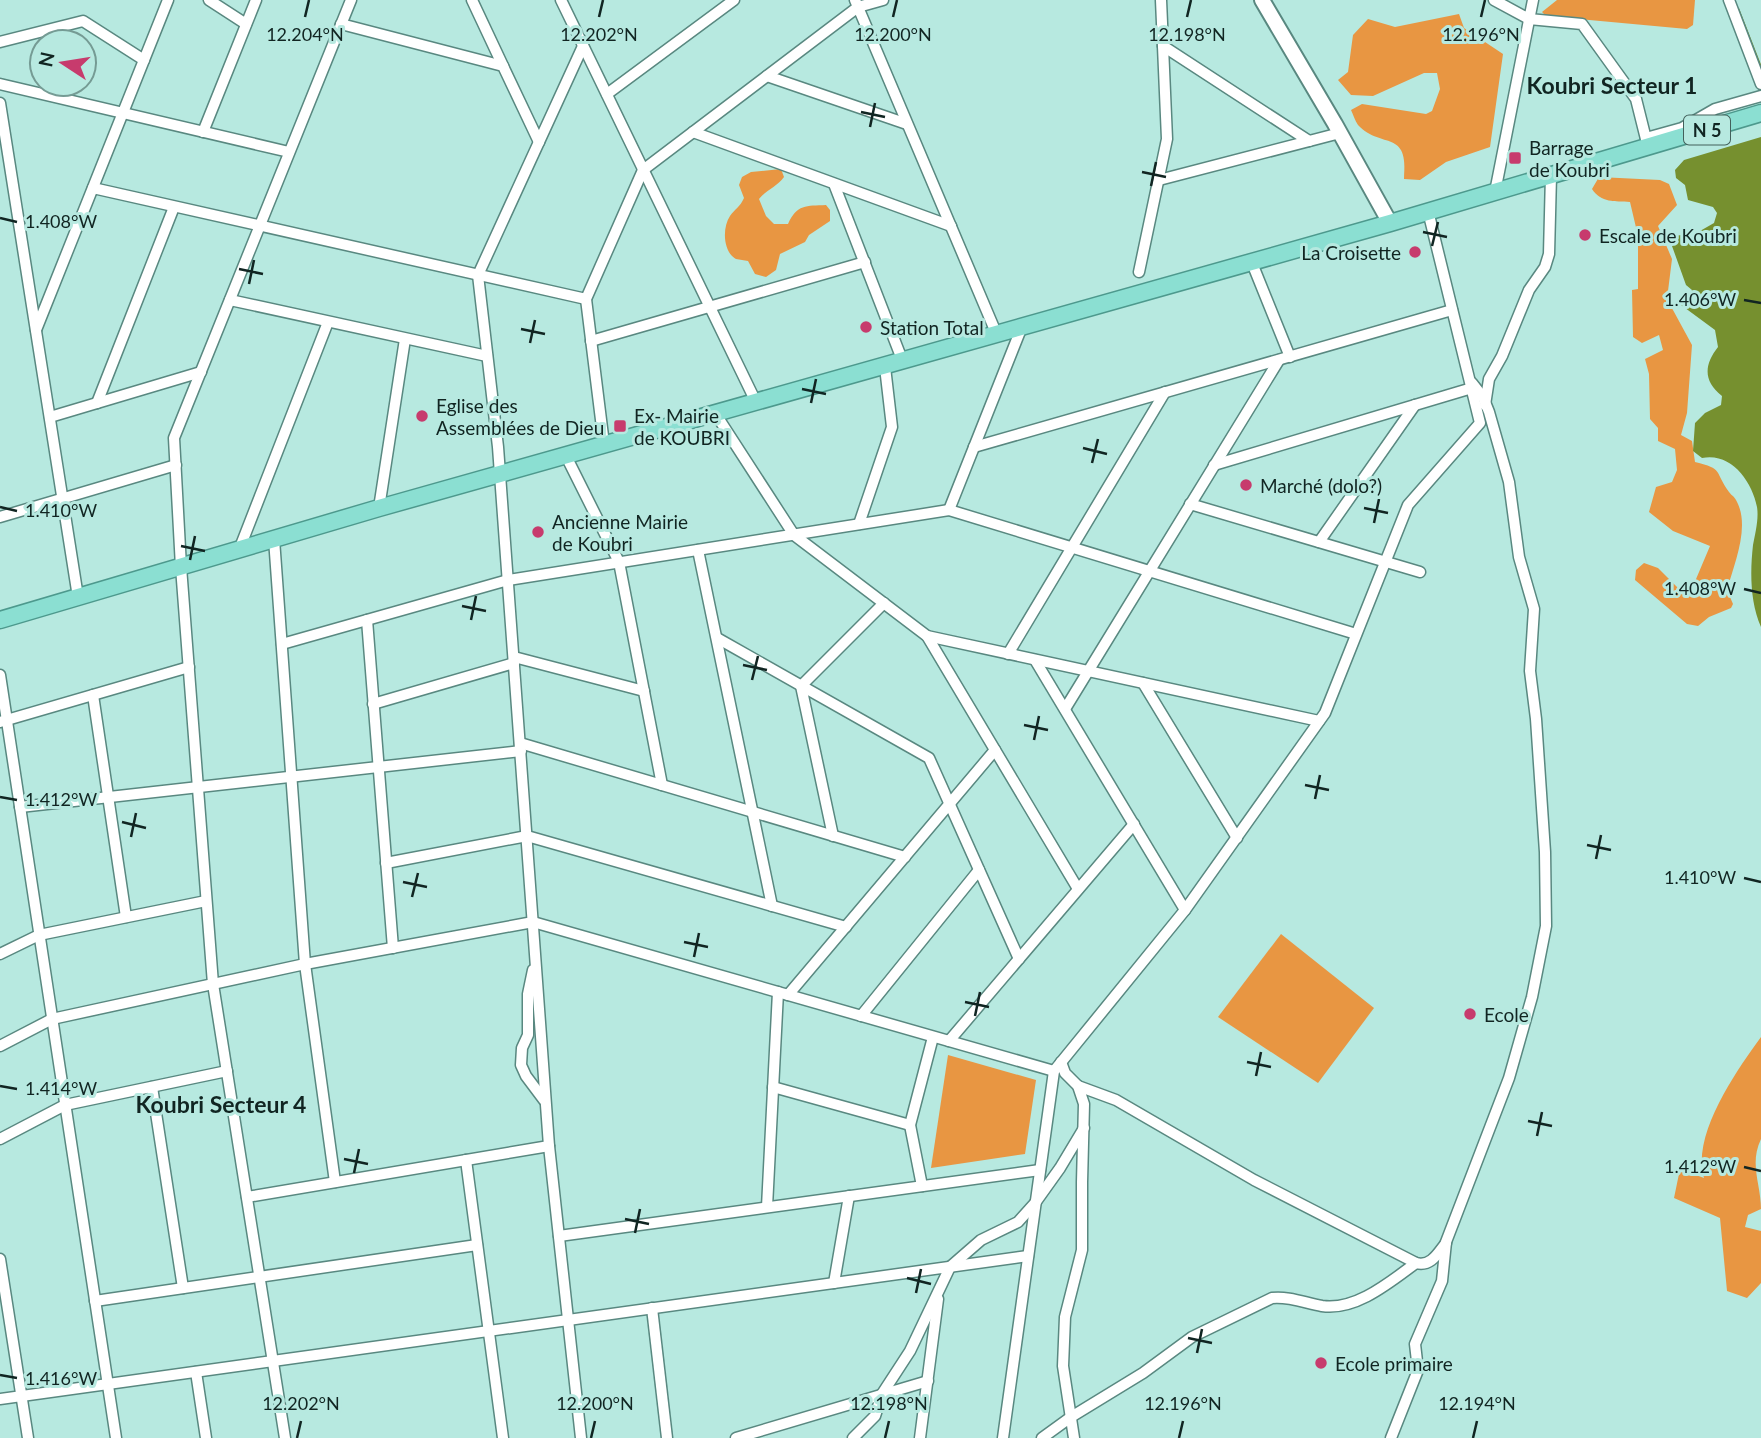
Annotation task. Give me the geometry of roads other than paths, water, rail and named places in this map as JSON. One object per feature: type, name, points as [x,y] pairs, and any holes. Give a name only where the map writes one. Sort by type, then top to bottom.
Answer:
[{"type":"highway","name":"N 5","points":[[0,620],[379,508],[1390,223],[1551,175],[1647,142],[1761,113]]},
{"type":"main road","points":[[1262,0],[1390,223]]},
{"type":"street","points":[[36,331],[168,0]]},
{"type":"street","points":[[209,0],[246,24]]},
{"type":"street","points":[[202,132],[256,0]]},
{"type":"street","points":[[285,1438],[213,984],[188,667],[174,438],[351,0]]},
{"type":"street","points":[[472,0],[539,142]]},
{"type":"street","points":[[561,0],[756,402]]},
{"type":"street","points":[[607,94],[734,0]]},
{"type":"street","points":[[604,444],[586,299],[643,170],[767,76],[856,3],[883,0]]},
{"type":"street","points":[[1139,272],[1167,139],[1161,0]]},
{"type":"street","points":[[1494,0],[1529,19],[1582,24],[1636,99],[1647,142],[1682,128],[1715,109],[1761,96]]},
{"type":"street","points":[[1495,192],[1533,0]]},
{"type":"street","points":[[1729,0],[1761,84]]},
{"type":"street","points":[[856,3],[998,335]]},
{"type":"street","points":[[0,42],[83,21],[144,60]]},
{"type":"street","points":[[341,23],[503,66]]},
{"type":"street","points":[[582,1438],[549,1146],[500,474],[478,275],[583,46]]},
{"type":"street","points":[[1163,46],[1309,141]]},
{"type":"street","points":[[767,76],[907,124]]},
{"type":"street","points":[[0,84],[289,152]]},
{"type":"street","points":[[0,103],[78,597]]},
{"type":"street","points":[[694,132],[951,226]]},
{"type":"street","points":[[1158,180],[1340,133]]},
{"type":"street","points":[[1479,417],[1486,404],[1489,379],[1502,356],[1529,290],[1545,267],[1549,254],[1551,175]]},
{"type":"street","points":[[834,184],[903,362]]},
{"type":"street","points":[[93,188],[586,299]]},
{"type":"street","points":[[97,403],[174,207]]},
{"type":"street","points":[[1003,1438],[1054,1071],[1185,910],[1325,713],[1408,505],[1480,423],[1428,211]]},
{"type":"street","points":[[592,341],[865,262]]},
{"type":"street","points":[[1252,263],[1290,357]]},
{"type":"street","points":[[230,300],[487,356]]},
{"type":"street","points":[[974,447],[1452,310]]},
{"type":"street","points":[[239,550],[328,322]]},
{"type":"street","points":[[949,510],[1021,328]]},
{"type":"street","points":[[379,508],[405,339]]},
{"type":"street","points":[[1065,709],[1279,360]]},
{"type":"street","points":[[859,524],[892,426],[885,367]]},
{"type":"street","points":[[50,417],[201,372]]},
{"type":"street","points":[[1391,1438],[1418,1370],[1415,1344],[1442,1281],[1446,1242],[1510,1078],[1532,997],[1546,926],[1545,852],[1530,671],[1534,609],[1519,557],[1509,482],[1486,404],[1471,384]]},
{"type":"street","points":[[1214,465],[1415,405],[1471,384]]},
{"type":"street","points":[[1008,654],[1165,393]]},
{"type":"street","points":[[1320,542],[1415,405]]},
{"type":"street","points":[[715,413],[794,535],[927,636],[1078,889]]},
{"type":"street","points":[[566,456],[619,562],[662,785]]},
{"type":"street","points":[[0,517],[176,465]]},
{"type":"street","points":[[1190,504],[1420,572]]},
{"type":"street","points":[[282,644],[508,580],[949,510],[1356,634]]},
{"type":"street","points":[[274,539],[305,964],[335,1182]]},
{"type":"street","points":[[698,550],[772,906]]},
{"type":"street","points":[[802,686],[884,603]]},
{"type":"street","points":[[367,620],[393,948]]},
{"type":"street","points":[[927,636],[1319,721]]},
{"type":"street","points":[[717,638],[929,758],[1019,959]]},
{"type":"street","points":[[373,705],[514,660],[644,691]]},
{"type":"street","points":[[1035,660],[1185,910]]},
{"type":"street","points":[[3,721],[188,667]]},
{"type":"street","points":[[0,675],[3,721],[20,807],[116,1438]]},
{"type":"street","points":[[1143,683],[1237,838]]},
{"type":"street","points":[[802,686],[833,836]]},
{"type":"street","points":[[93,695],[126,917]]},
{"type":"street","points":[[20,807],[520,747],[662,785],[905,857]]},
{"type":"street","points":[[767,1208],[773,1087],[783,993],[846,927],[995,750]]},
{"type":"street","points":[[949,1041],[1134,824]]},
{"type":"street","points":[[386,863],[527,836],[846,927]]},
{"type":"street","points":[[862,1016],[979,870]]},
{"type":"street","points":[[0,954],[39,935],[206,901]]},
{"type":"street","points":[[0,1046],[52,1019],[305,964],[533,922],[1054,1071]]},
{"type":"street","points":[[536,956],[528,994],[528,1035],[521,1065],[546,1102]]},
{"type":"street","points":[[922,1186],[910,1125],[933,1037]]},
{"type":"street","points":[[1061,1062],[1065,1073],[1079,1086],[1116,1100],[1254,1180],[1416,1263],[1422,1265],[1430,1262],[1446,1242]]},
{"type":"street","points":[[0,1139],[65,1105],[227,1071]]},
{"type":"street","points":[[1074,1438],[1063,1366],[1065,1317],[1083,1250],[1084,1104],[1079,1086]]},
{"type":"street","points":[[152,1087],[183,1288]]},
{"type":"street","points":[[773,1087],[910,1125]]},
{"type":"street","points":[[853,1438],[875,1416],[882,1394],[910,1352],[940,1287],[946,1267],[981,1240],[1018,1222],[1060,1168],[1084,1128]]},
{"type":"street","points":[[247,1197],[549,1146]]},
{"type":"street","points":[[466,1160],[503,1438]]},
{"type":"street","points":[[559,1236],[1040,1170]]},
{"type":"street","points":[[834,1283],[849,1196]]},
{"type":"street","points":[[95,1301],[477,1245]]},
{"type":"street","points":[[0,1399],[1028,1256]]},
{"type":"street","points":[[0,1259],[28,1438]]},
{"type":"street","points":[[1042,1438],[1071,1416],[1143,1373],[1192,1337],[1272,1298],[1281,1297],[1325,1307],[1356,1302],[1416,1263]]},
{"type":"street","points":[[920,1438],[940,1287]]},
{"type":"street","points":[[652,1308],[667,1438]]},
{"type":"street","points":[[196,1372],[206,1438]]},
{"type":"street","points":[[736,1438],[928,1381]]},
{"type":"waterway","points":[[1738,9],[1761,68]]},
{"type":"place","name":"Barrage de Koubri","points":[[1515,158]]},
{"type":"place","name":"Escale de Koubri","points":[[1585,235]]},
{"type":"place","name":"La Croisette","points":[[1415,252]]},
{"type":"place","name":"Station Total","points":[[866,327]]},
{"type":"place","name":"Eglise des Assemblées de Dieu","points":[[422,416]]},
{"type":"place","name":"Ex- Mairie de KOUBRI","points":[[620,426]]},
{"type":"place","name":"Marché (dolo?)","points":[[1246,485]]},
{"type":"place","name":"Ancienne Mairie de Koubri","points":[[538,532]]},
{"type":"place","name":"Ecole","points":[[1470,1014]]},
{"type":"place","name":"Ecole primaire","points":[[1321,1363]]},
{"type":"district","name":"Koubri Secteur 1","points":[[1612,85]]},
{"type":"district","name":"Koubri Secteur 4","points":[[221,1104]]}]
